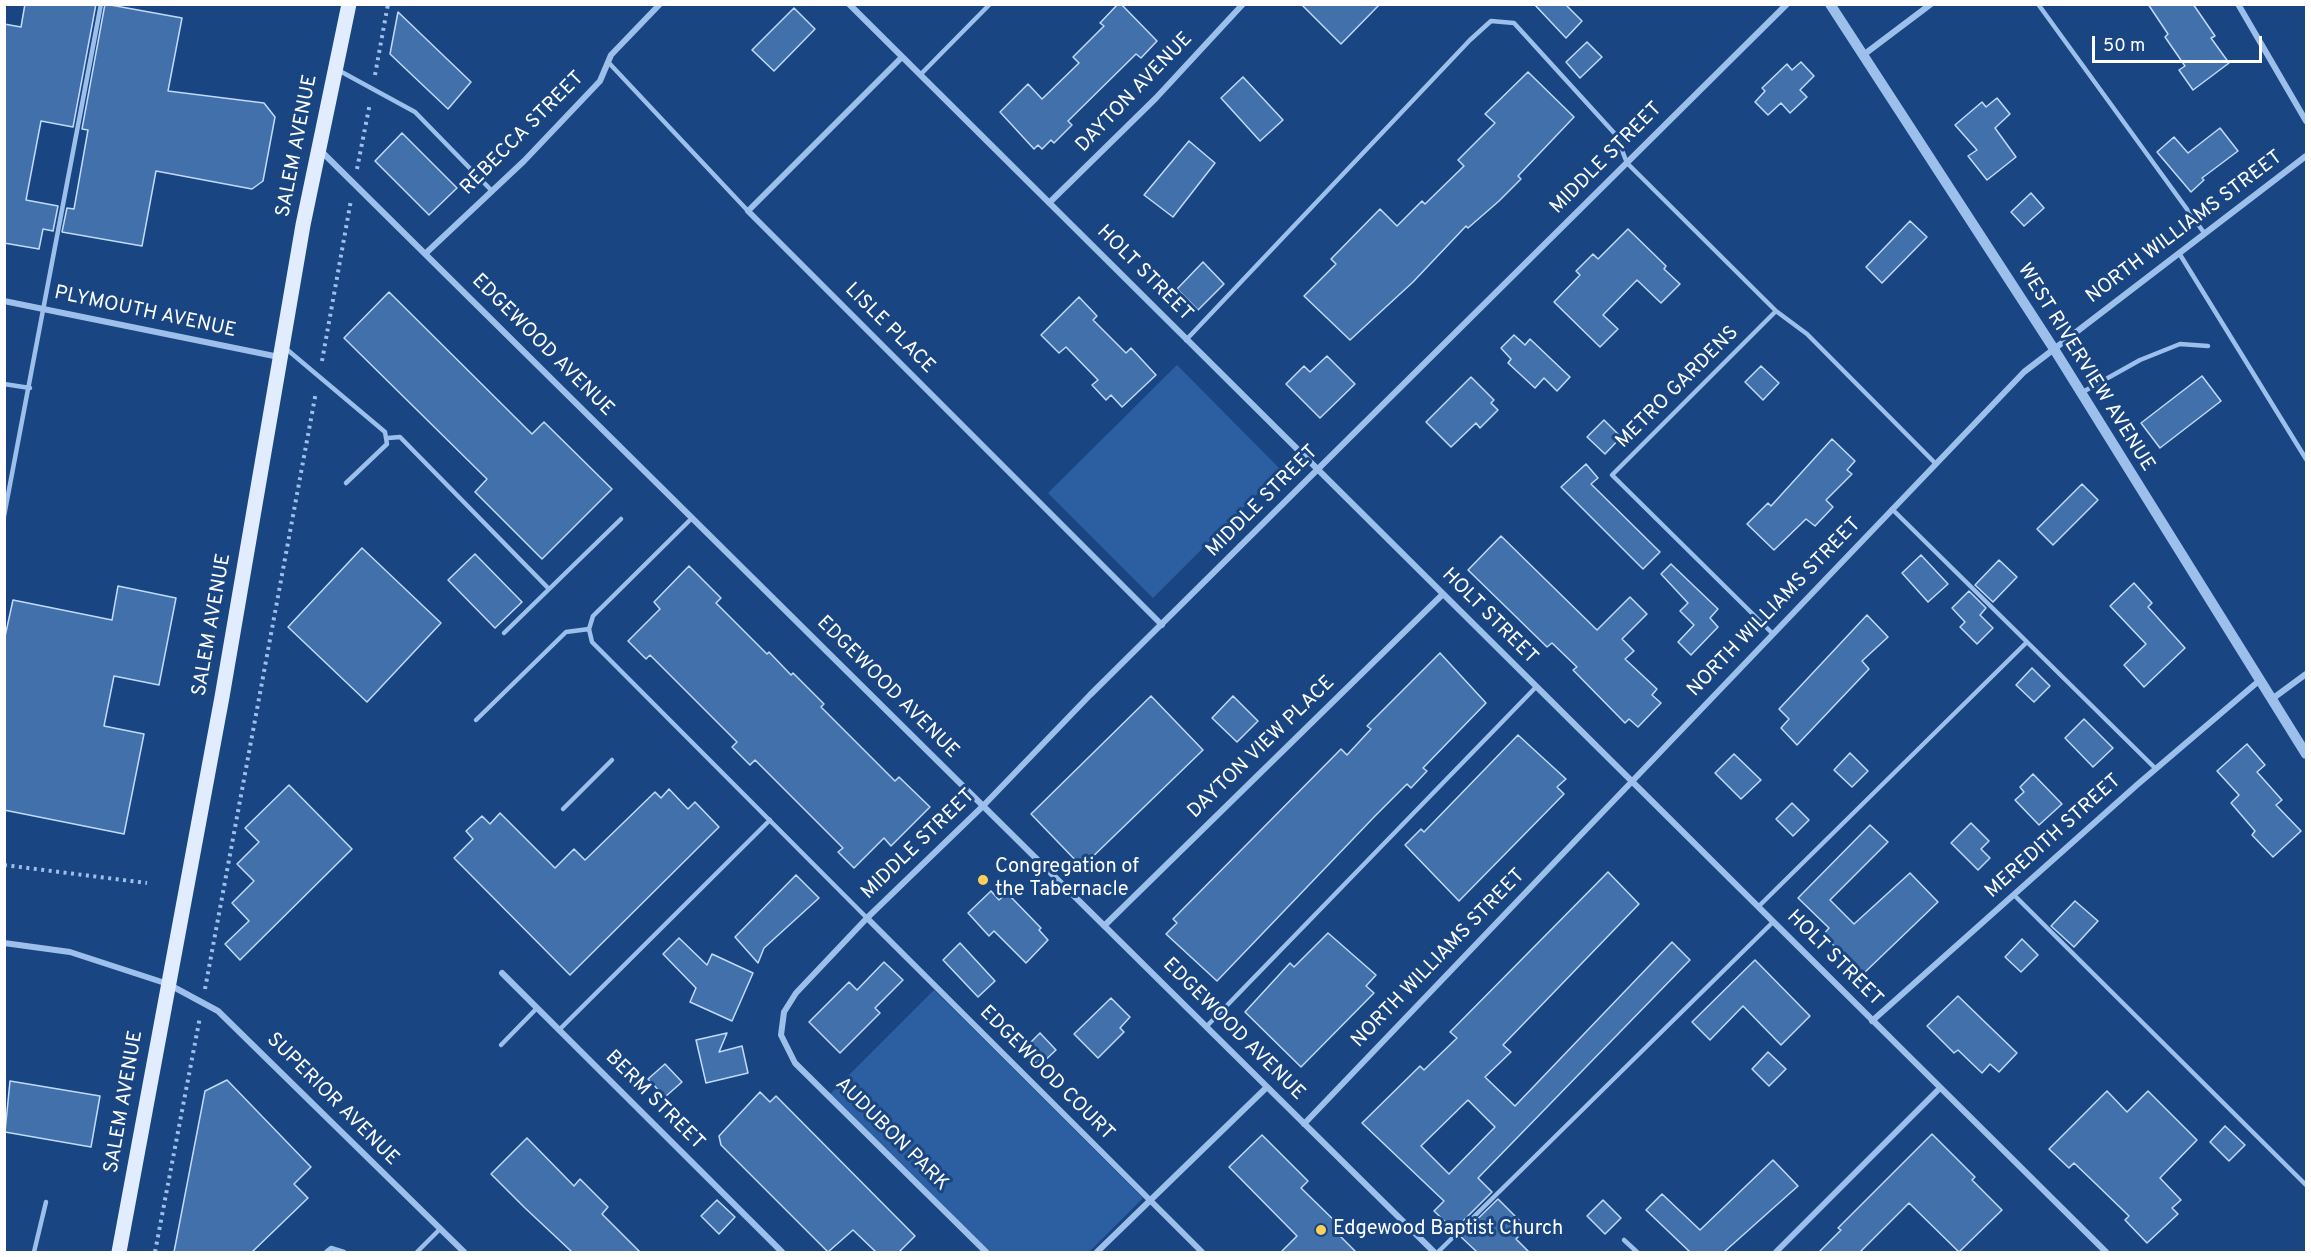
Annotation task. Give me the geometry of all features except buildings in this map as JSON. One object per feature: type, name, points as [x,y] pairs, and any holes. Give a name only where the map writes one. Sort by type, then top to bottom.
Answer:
[{"type":"main road","name":"SALEM AVENUE","points":[[119,1252],[222,697],[280,351],[318,147],[349,4]]},
{"type":"street","name":"REBECCA STREET","points":[[425,254],[492,191],[600,81],[611,55],[660,4]]},
{"type":"street","name":"HOLT STREET","points":[[849,4],[2106,1252]]},
{"type":"street","name":"DAYTON AVENUE","points":[[1049,203],[1156,98],[1243,4]]},
{"type":"street","name":"MIDDLE STREET","points":[[781,1035],[784,1012],[796,993],[867,918],[983,806],[1787,4]]},
{"type":"street","name":"WEST RIVERVIEW AVENUE","points":[[1830,4],[2054,350],[2307,754]]},
{"type":"street","points":[[1862,56],[1931,4]]},
{"type":"street","points":[[2238,4],[2307,122]]},
{"type":"street","points":[[747,211],[902,57]]},
{"type":"street","name":"EDGEWOOD AVENUE","points":[[318,147],[1266,1087],[1436,1252]]},
{"type":"street","name":"NORTH WILLIAMS STREET","points":[[1304,1124],[2024,372],[2307,156]]},
{"type":"street","name":"LISLE PLACE","points":[[747,211],[1162,625]]},
{"type":"street","name":"PLYMOUTH AVENUE","points":[[4,301],[280,351]]},
{"type":"street","name":"DAYTON VIEW PLACE","points":[[1104,926],[1443,594]]},
{"type":"street","points":[[2272,699],[2307,674]]},
{"type":"street","name":"MEREDITH STREET","points":[[1872,1021],[2156,769],[2260,680]]},
{"type":"street","name":"EDGEWOOD COURT","points":[[867,918],[1202,1252]]},
{"type":"street","name":"SUPERIOR AVENUE","points":[[4,943],[70,952],[168,984],[218,1011],[464,1252]]},
{"type":"street","name":"BERM STREET","points":[[502,974],[782,1252]]},
{"type":"street","name":"AUDUBON PARK","points":[[781,1035],[795,1063],[986,1252]]},
{"type":"street","points":[[1097,1252],[1266,1087]]},
{"type":"street","points":[[1776,1252],[1940,1088]]},
{"type":"lane","points":[[4,516],[101,4]]},
{"type":"lane","points":[[920,75],[990,4]]},
{"type":"lane","points":[[2038,4],[2205,234]]},
{"type":"lane","points":[[1186,340],[1491,21],[1514,23],[1616,135],[1627,163],[1776,311],[1807,334],[1936,464]]},
{"type":"lane","points":[[609,63],[747,211]]},
{"type":"lane","points":[[335,69],[415,112],[492,191]]},
{"type":"lane","points":[[2180,253],[2307,459]]},
{"type":"lane","name":"METRO GARDENS","points":[[1773,634],[1612,475],[1776,311]]},
{"type":"lane","points":[[2081,393],[2140,360],[2180,344],[2208,346]]},
{"type":"lane","points":[[280,351],[319,376],[385,432],[388,438],[387,444],[346,483]]},
{"type":"lane","points":[[4,384],[30,388]]},
{"type":"lane","points":[[388,438],[400,437],[548,588]]},
{"type":"lane","points":[[1892,509],[2156,769]]},
{"type":"lane","points":[[692,518],[593,616],[589,629],[591,642],[867,918]]},
{"type":"lane","points":[[504,633],[621,519]]},
{"type":"lane","points":[[476,720],[566,632],[589,629]]},
{"type":"lane","points":[[1758,907],[2027,642]]},
{"type":"lane","points":[[1206,1027],[1536,687]]},
{"type":"lane","points":[[563,809],[612,760]]},
{"type":"lane","points":[[559,1030],[770,820]]},
{"type":"lane","points":[[2014,895],[2307,1185]]},
{"type":"lane","points":[[1436,1252],[1773,922]]},
{"type":"lane","points":[[501,1045],[537,1008]]},
{"type":"lane","points":[[34,1252],[46,1202]]},
{"type":"lane","points":[[417,1252],[439,1230]]},
{"type":"lane","points":[[1624,1240],[1637,1252]]},
{"type":"lane","points":[[326,1252],[331,1248],[344,1252]]},
{"type":"path","points":[[373,86],[388,4]]},
{"type":"path","points":[[356,177],[371,97]]},
{"type":"path","points":[[155,1252],[354,188]]},
{"type":"path","points":[[4,865],[147,883]]},
{"type":"shaded area","points":[[1177,365],[1281,470],[1153,598],[1048,493]]},
{"type":"shaded area","points":[[934,990],[1143,1198],[1089,1252],[987,1252],[829,1095]]},
{"type":"place","name":"Congregation of the Tabernacle","points":[[983,880]]},
{"type":"place","name":"Edgewood Baptist Church","points":[[1321,1230]]}]
